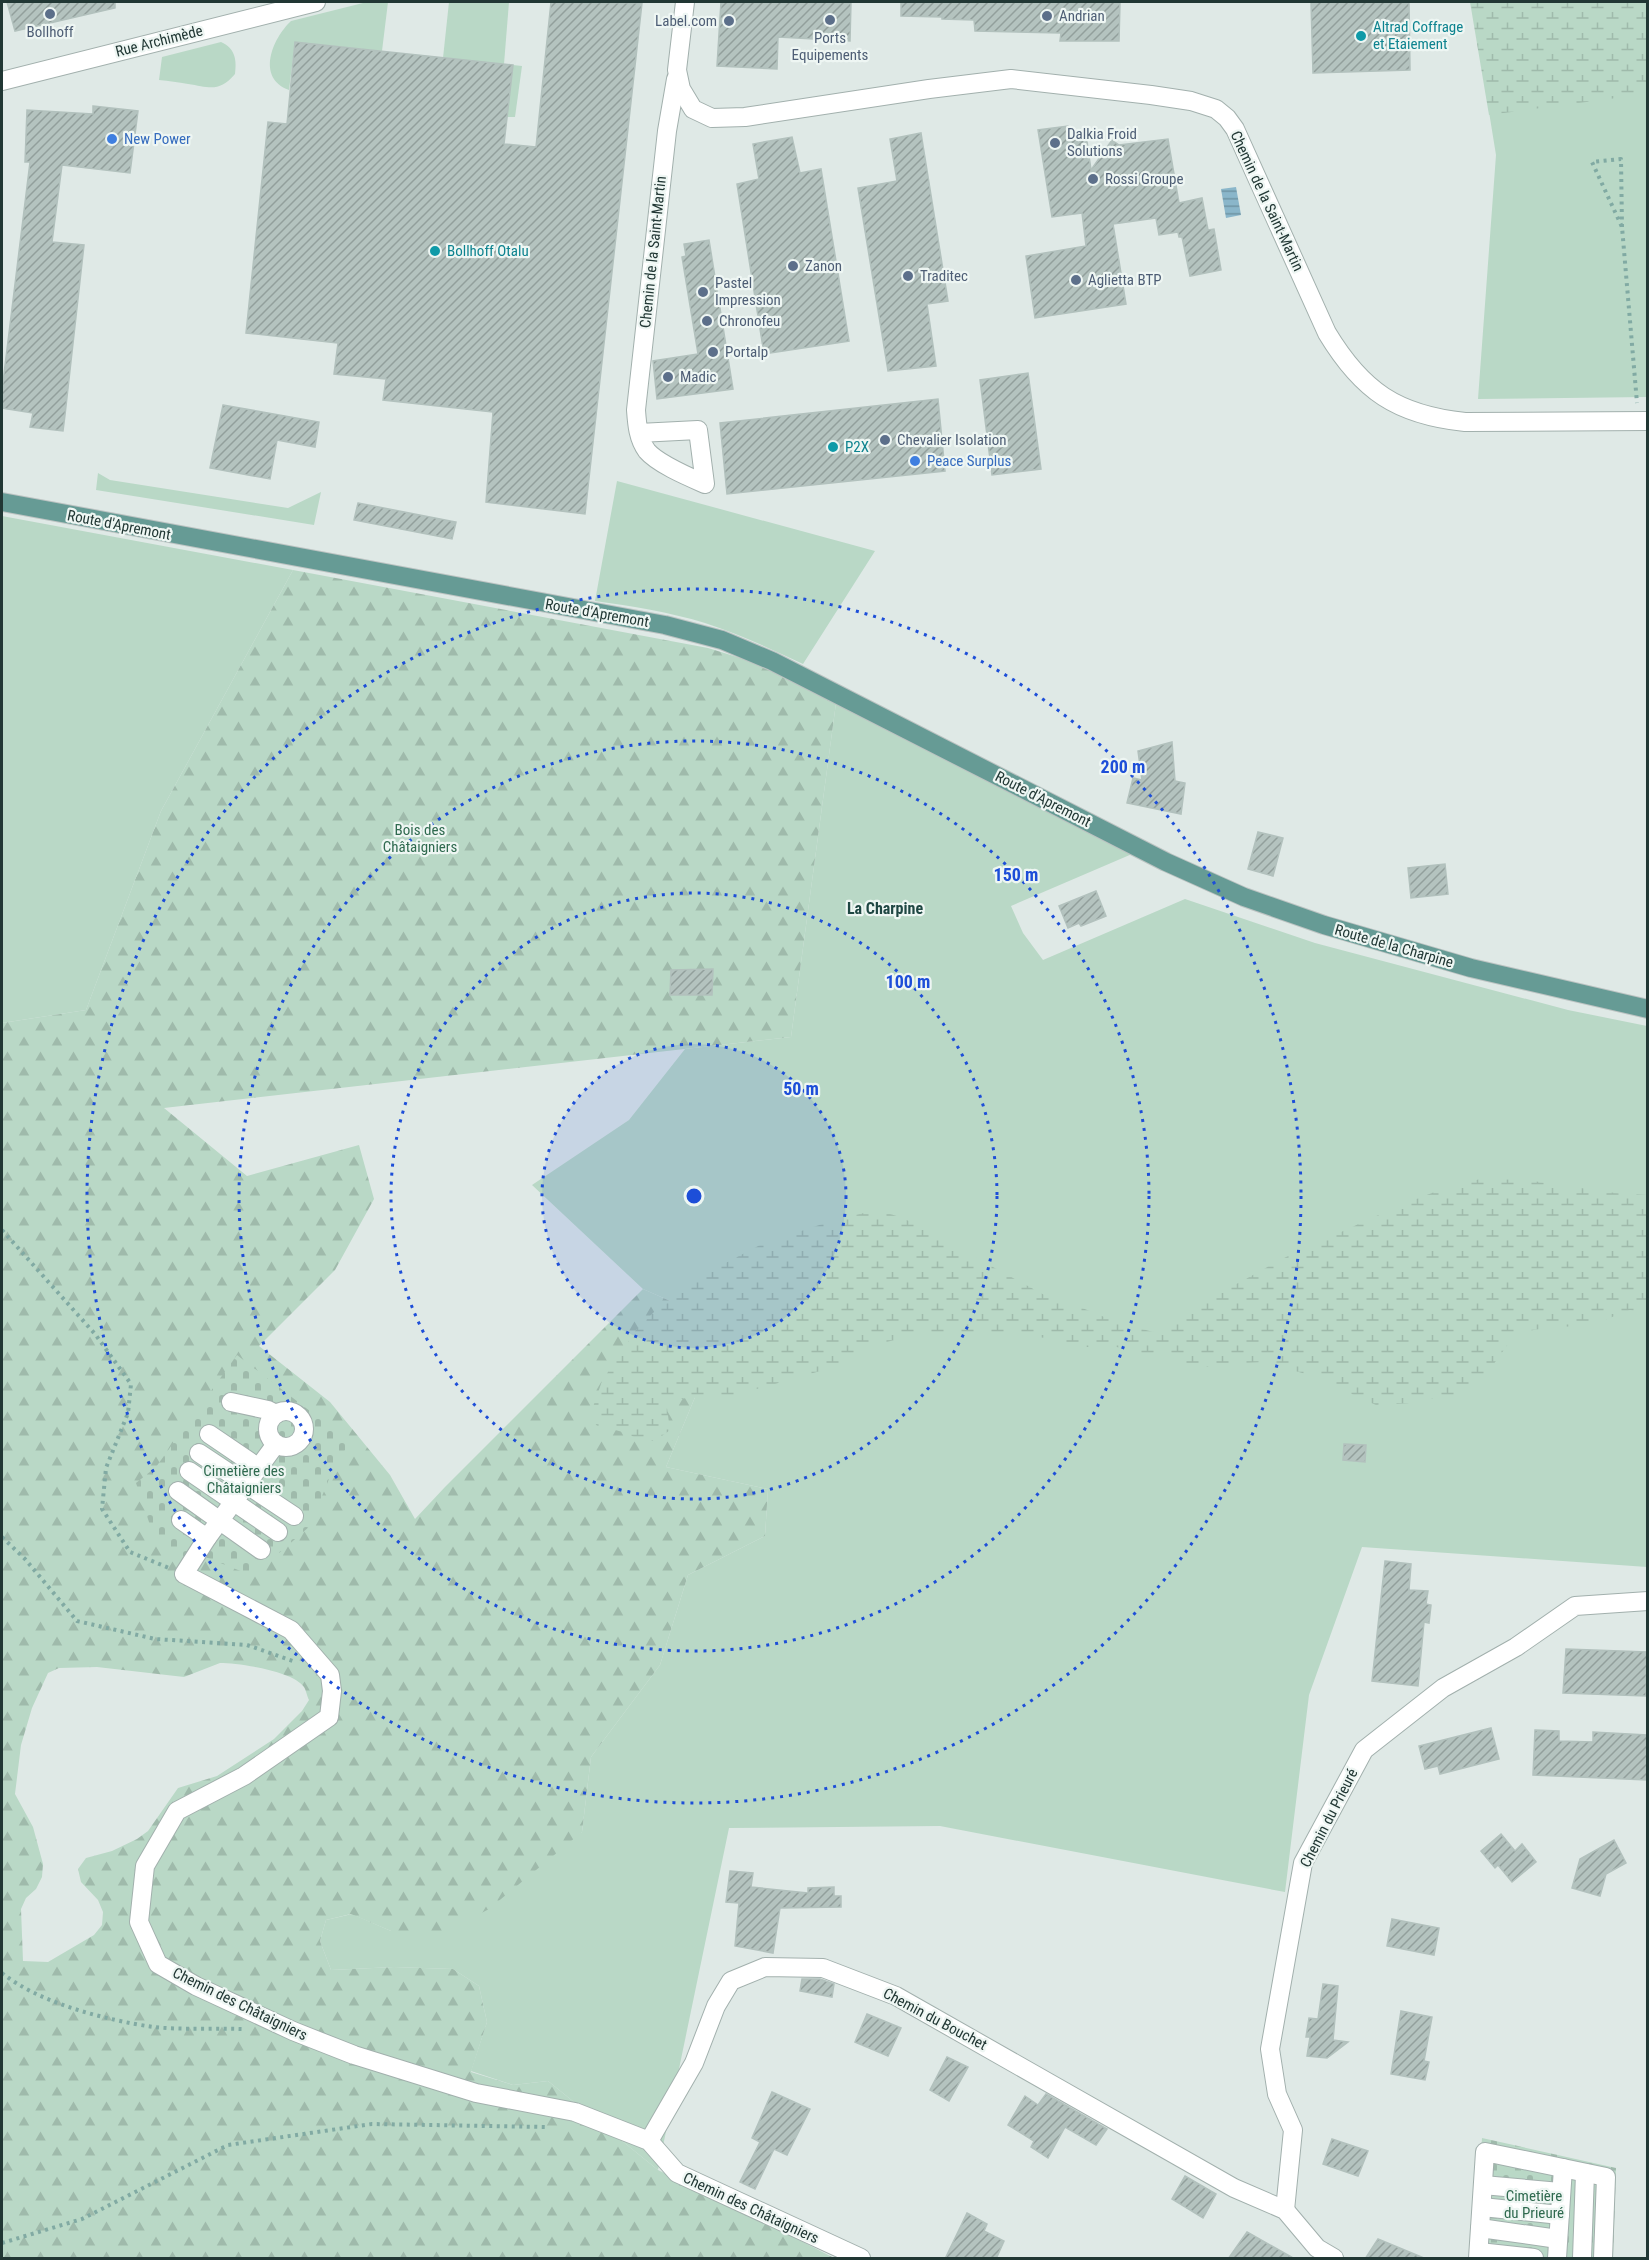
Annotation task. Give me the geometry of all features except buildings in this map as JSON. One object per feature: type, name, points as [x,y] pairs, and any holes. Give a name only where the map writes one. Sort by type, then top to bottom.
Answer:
[{"type":"main road","name":"Route d'Apremont","points":[[2,502],[665,625],[722,640],[772,661],[1150,854]]},
{"type":"main road","name":"Route de la Charpine","points":[[1150,854],[1244,897],[1324,925],[1471,968],[1647,1009]]},
{"type":"street","name":"Rue Archimède","points":[[2,81],[316,2]]},
{"type":"street","name":"Chemin de la Saint-Martin","points":[[639,433],[636,410],[667,131],[678,70],[685,2]]},
{"type":"street","name":"Chemin de la Saint-Martin","points":[[678,70],[684,96],[693,109],[712,118],[745,117],[1011,79],[1151,95],[1191,101],[1216,109],[1235,129],[1269,200],[1327,333],[1340,355],[1356,375],[1391,403],[1437,419],[1465,422],[1643,421]]},
{"type":"street","points":[[231,1402],[268,1410],[276,1414]]},
{"type":"street","points":[[290,1411],[296,1414],[303,1425],[304,1432],[296,1444],[289,1446],[276,1444],[268,1432],[271,1419],[276,1414],[290,1411]]},
{"type":"street","points":[[209,1434],[258,1468]]},
{"type":"street","points":[[184,1574],[207,1538],[276,1444]]},
{"type":"street","points":[[199,1453],[294,1516]]},
{"type":"street","points":[[189,1471],[278,1533]]},
{"type":"street","points":[[178,1491],[261,1550]]},
{"type":"street","points":[[181,1520],[207,1538]]},
{"type":"street","name":"Chemin des Châtaigniers","points":[[184,1574],[291,1630],[330,1675],[332,1691],[329,1717],[244,1776],[177,1811],[145,1866],[138,1922],[158,1964],[196,1986],[282,2026],[354,2055],[476,2093],[575,2112],[649,2141],[677,2174],[861,2259]]},
{"type":"street","name":"Chemin du Prieuré","points":[[1285,2210],[1293,2130],[1278,2094],[1270,2049],[1304,1863],[1364,1750],[1443,1688],[1516,1647],[1575,1606],[1647,1601]]},
{"type":"street","name":"Chemin du Bouchet","points":[[649,2141],[694,2063],[716,2006],[731,1981],[765,1967],[823,1968],[896,1996],[1234,2188],[1285,2210]]},
{"type":"street","points":[[1534,2259],[1478,2255],[1485,2152],[1606,2176],[1603,2259]]},
{"type":"street","points":[[1557,2259],[1563,2168]]},
{"type":"street","points":[[1582,2259],[1585,2172]]},
{"type":"street","points":[[1483,2185],[1504,2179],[1560,2192]]},
{"type":"street","points":[[1482,2206],[1560,2215]]},
{"type":"street","points":[[1285,2210],[1314,2253],[1334,2259]]},
{"type":"street","points":[[1480,2228],[1558,2239]]},
{"type":"path","points":[[1622,227],[1592,162],[1621,159],[1622,227],[1643,421]]},
{"type":"path","points":[[2,1230],[95,1334],[131,1384],[128,1413],[106,1468],[102,1509],[130,1552],[184,1574]]},
{"type":"path","points":[[2,1537],[25,1559],[77,1622],[154,1639],[247,1645],[299,1664]]},
{"type":"path","points":[[2,1973],[14,1983],[77,2010],[154,2027],[246,2030]]},
{"type":"path","points":[[2,2243],[82,2219],[228,2145],[372,2124],[554,2127]]},
{"type":"green space","points":[[367,2],[388,2],[382,51],[295,42],[289,90],[279,84],[273,77],[270,58],[278,38],[291,21]]},
{"type":"green space","points":[[449,2],[509,2],[504,64],[443,58]]},
{"type":"green space","points":[[1470,2],[1647,2],[1647,94],[1489,115]]},
{"type":"green space","points":[[1500,2],[1647,2],[1647,397],[1478,399],[1496,155],[1472,7]]},
{"type":"green space","points":[[221,42],[232,51],[236,64],[235,74],[224,84],[208,87],[159,80],[162,57]]},
{"type":"green space","points":[[513,65],[522,66],[515,117],[507,117]]},
{"type":"green space","points":[[98,473],[110,480],[288,508],[321,492],[314,525],[96,490]]},
{"type":"green space","points":[[617,481],[875,551],[803,664],[705,623],[650,610],[595,601]]},
{"type":"green space","points":[[2,516],[293,570],[161,811],[86,1010],[2,1023]]},
{"type":"green space","name":"Bois des Châtaigniers","points":[[293,570],[708,648],[750,661],[836,703],[791,1037],[164,1108],[247,1176],[359,1145],[374,1199],[335,1270],[259,1346],[330,1402],[390,1475],[415,1519],[643,1289],[725,1325],[666,1467],[768,1489],[765,1536],[688,1575],[660,1665],[591,1757],[582,1832],[489,1909],[434,1938],[391,1931],[351,1914],[326,1920],[320,1941],[331,1970],[394,1967],[453,1969],[479,1986],[487,2022],[471,2072],[513,2085],[548,2081],[658,2170],[834,2258],[2,2258],[2,1023],[86,1010],[161,811]],"holes":[[[220,1663],[252,1666],[289,1676],[304,1687],[309,1700],[302,1711],[274,1739],[217,1776],[178,1788],[148,1831],[137,1839],[112,1851],[86,1858],[78,1869],[81,1882],[98,1900],[103,1912],[102,1925],[94,1935],[48,1962],[23,1961],[21,1909],[26,1898],[36,1889],[42,1877],[43,1864],[33,1827],[15,1794],[21,1745],[32,1708],[48,1673],[59,1668],[97,1667],[184,1677]]]},
{"type":"green space","points":[[836,703],[1132,854],[1011,906],[1023,933],[1043,960],[1185,899],[1315,943],[1568,1010],[1647,1026],[1647,1567],[1362,1547],[1309,1695],[1285,1892],[940,1826],[729,1828],[658,2170],[548,2081],[513,2085],[471,2071],[487,2022],[479,1986],[453,1969],[394,1967],[331,1970],[320,1941],[326,1920],[352,1914],[391,1931],[582,1832],[591,1757],[660,1665],[688,1575],[765,1536],[768,1489],[666,1467],[725,1325],[643,1289],[532,1185],[629,1120],[685,1049],[791,1037]]},
{"type":"green space","points":[[1480,1179],[1526,1180],[1615,1193],[1647,1195],[1647,1314],[1630,1310],[1589,1326],[1551,1327],[1528,1331],[1511,1340],[1493,1365],[1463,1395],[1442,1396],[1412,1403],[1376,1405],[1309,1375],[1265,1362],[1221,1364],[1191,1370],[1172,1355],[1132,1353],[1117,1347],[1080,1347],[1046,1338],[1010,1334],[931,1333],[864,1348],[841,1365],[730,1396],[672,1401],[667,1408],[670,1430],[653,1440],[642,1440],[596,1425],[593,1407],[602,1381],[636,1330],[656,1310],[675,1298],[693,1280],[760,1245],[834,1220],[864,1213],[887,1213],[903,1218],[1048,1297],[1114,1321],[1153,1332],[1286,1257],[1405,1203]]},
{"type":"green space","name":"Cimetière des Châtaigniers","points":[[237,1355],[350,1442],[333,1469],[310,1526],[253,1576],[208,1558],[186,1558],[153,1534],[136,1483],[156,1467]]},
{"type":"green space","name":"Cimetière du Prieuré","points":[[1482,2138],[1616,2168],[1613,2258],[1474,2258]]},
{"type":"water","points":[[1236,187],[1241,215],[1226,218],[1221,189]]},
{"type":"place","name":"Bollhoff","points":[[50,14]]},
{"type":"place","name":"Andrian","points":[[1047,16]]},
{"type":"place","name":"Ports Equipements","points":[[830,20]]},
{"type":"place","name":"Label.com","points":[[729,21]]},
{"type":"place","name":"Altrad Coffrage et Etaiement","points":[[1361,36]]},
{"type":"place","name":"New Power","points":[[112,139]]},
{"type":"place","name":"Dalkia Froid Solutions","points":[[1055,143]]},
{"type":"place","name":"Rossi Groupe","points":[[1093,179]]},
{"type":"place","name":"Bollhoff Otalu","points":[[435,251]]},
{"type":"place","name":"Zanon","points":[[793,266]]},
{"type":"place","name":"Traditec","points":[[908,276]]},
{"type":"place","name":"Aglietta BTP","points":[[1076,280]]},
{"type":"place","name":"Pastel Impression","points":[[703,292]]},
{"type":"place","name":"Chronofeu","points":[[707,321]]},
{"type":"place","name":"Portalp","points":[[713,352]]},
{"type":"place","name":"Madic","points":[[668,377]]},
{"type":"place","name":"Chevalier Isolation","points":[[885,440]]},
{"type":"place","name":"P2X","points":[[833,447]]},
{"type":"place","name":"Peace Surplus","points":[[915,461]]},
{"type":"district","name":"La Charpine","points":[[885,908]]}]
